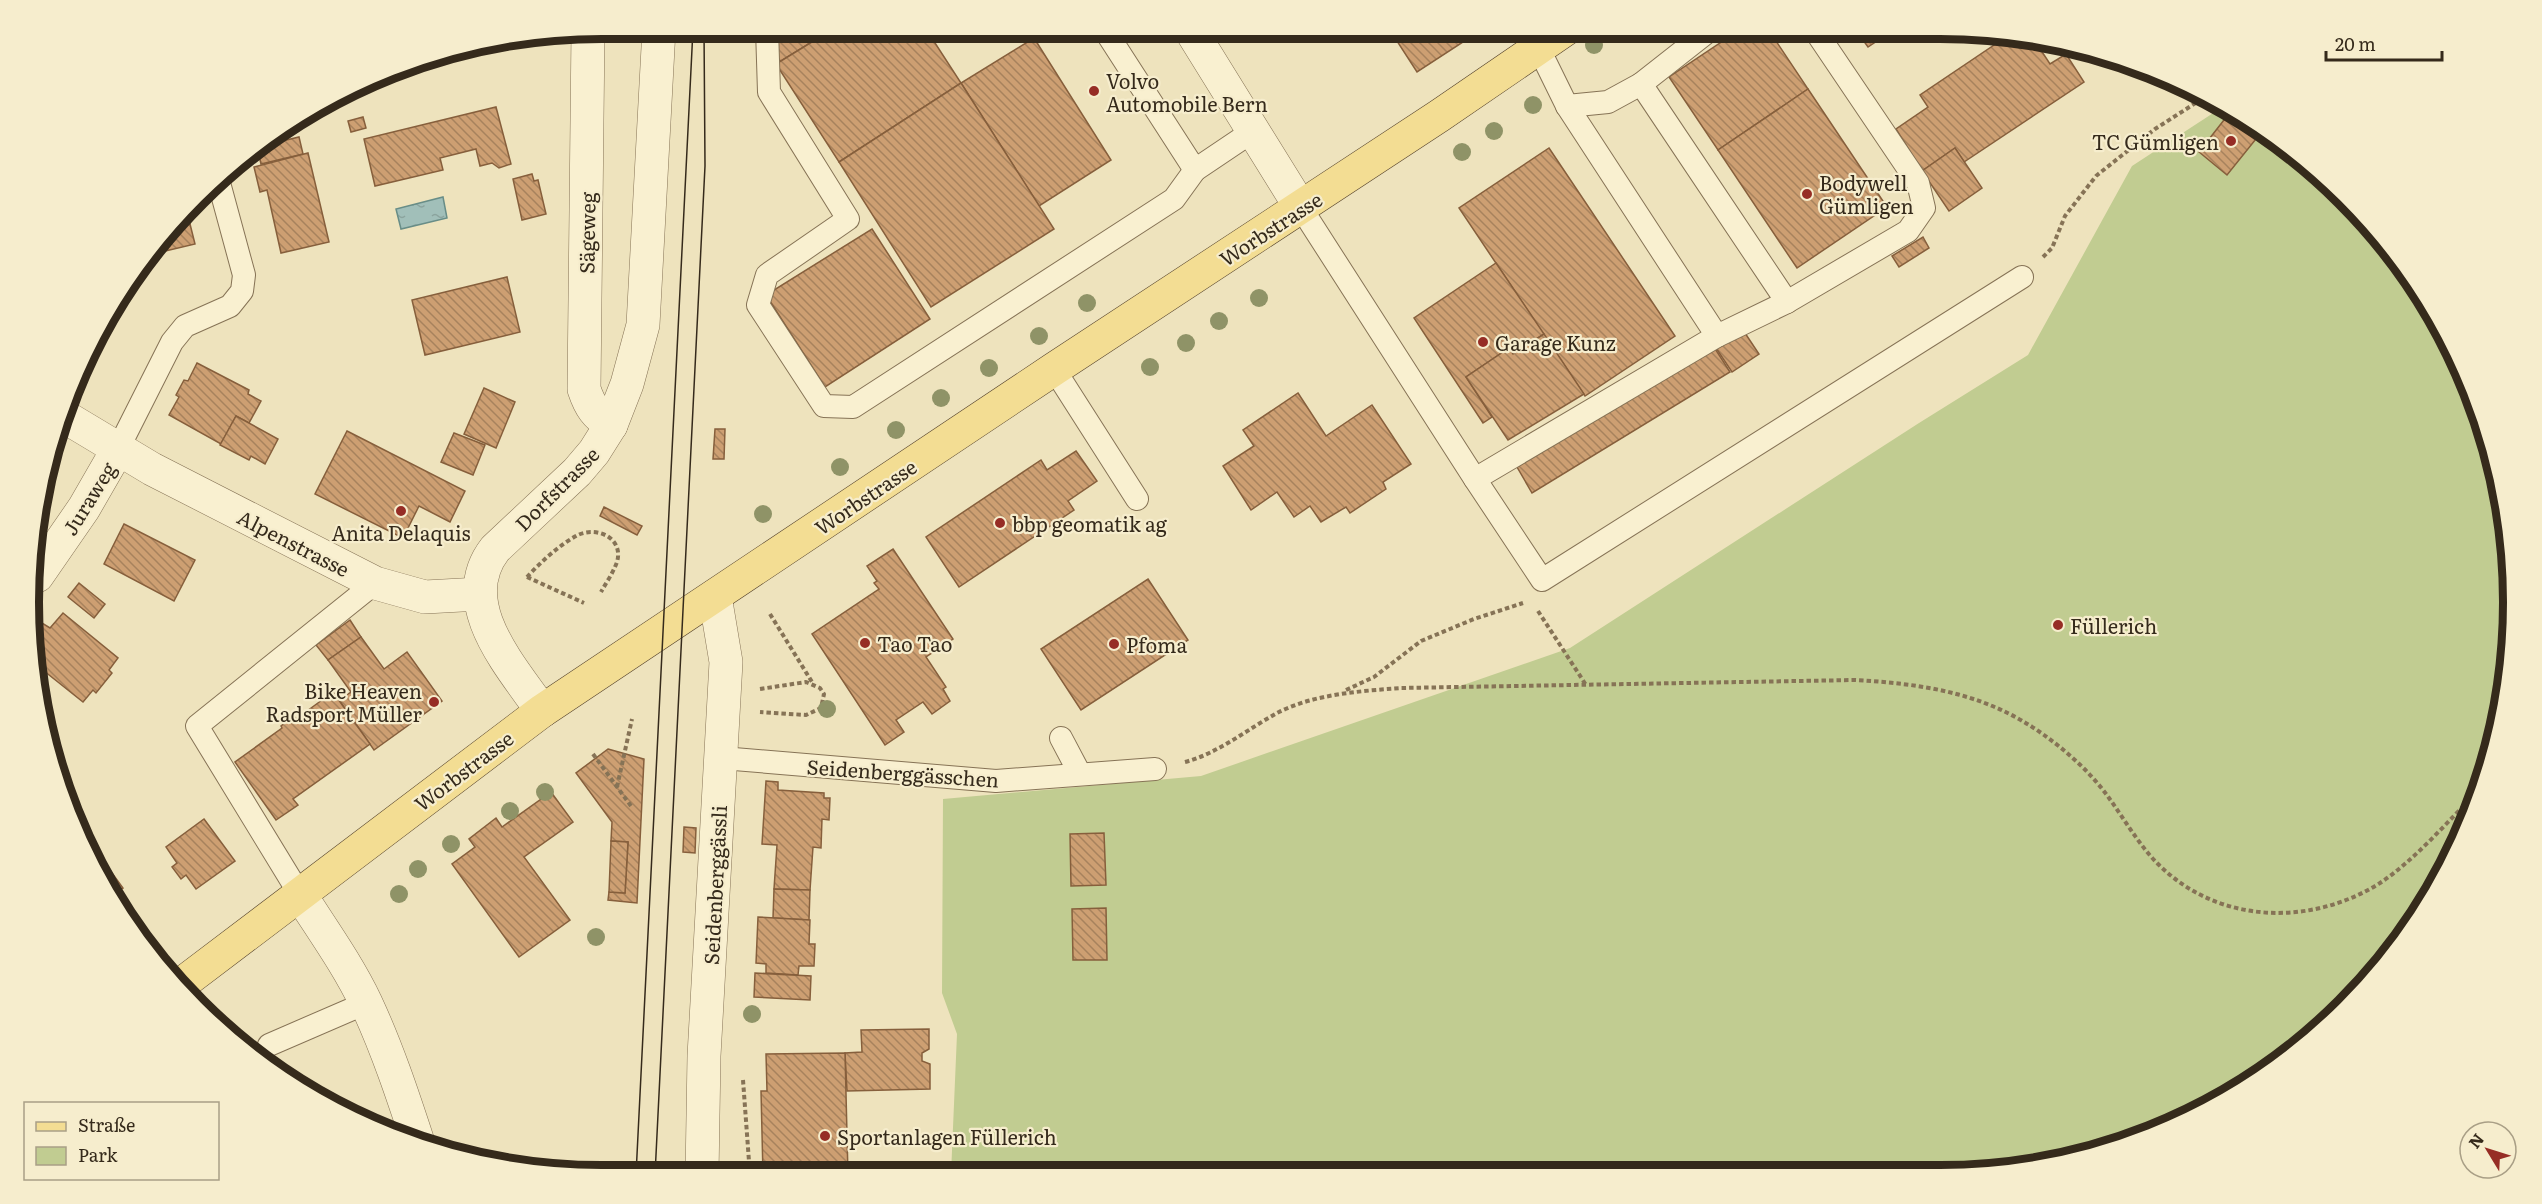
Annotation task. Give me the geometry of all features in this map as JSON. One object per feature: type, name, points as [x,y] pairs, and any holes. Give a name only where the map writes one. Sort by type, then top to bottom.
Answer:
[{"type":"main road","name":"Worbstrasse","points":[[186,981],[542,711],[1054,369],[1439,116],[1550,39]]},
{"type":"street","name":"Sägeweg","points":[[588,39],[584,389],[596,415],[611,425]]},
{"type":"street","name":"Dorfstrasse","points":[[542,711],[496,644],[484,618],[480,577],[488,559],[504,540],[577,472],[594,452],[611,425],[624,395],[643,324],[658,39]]},
{"type":"street","points":[[1197,39],[1301,208]]},
{"type":"street","name":"Alpenstrasse","points":[[70,420],[118,449],[375,583],[425,597],[480,594]]},
{"type":"street","name":"Juraweg","points":[[40,572],[84,508],[118,449]]},
{"type":"street","name":"Seidenberggässli","points":[[702,1165],[704,1056],[726,662],[715,596]]},
{"type":"street","points":[[299,893],[366,1003],[414,1132]]},
{"type":"lane","points":[[767,39],[769,92],[848,219],[767,275],[758,305],[824,406],[853,407],[1174,199],[1195,170],[1253,131]]},
{"type":"lane","points":[[1111,39],[1195,170]]},
{"type":"lane","points":[[1567,106],[1608,102],[1641,84],[1697,39]]},
{"type":"lane","points":[[1475,479],[1717,336],[1786,302],[1908,231],[1924,208],[1918,183],[1821,39]]},
{"type":"lane","points":[[1538,47],[1567,106],[1717,336]]},
{"type":"lane","points":[[1641,84],[1786,302]]},
{"type":"lane","points":[[118,449],[172,342],[185,326],[230,306],[242,291],[244,275],[221,189]]},
{"type":"lane","points":[[1301,208],[1542,580],[2022,277]]},
{"type":"lane","points":[[1054,369],[1137,499]]},
{"type":"lane","points":[[299,893],[197,726],[375,583]]},
{"type":"lane","points":[[1061,738],[1080,774]]},
{"type":"lane","name":"Seidenberggässchen","points":[[722,758],[996,781],[1155,769]]},
{"type":"lane","points":[[269,1045],[366,1003]]},
{"type":"path","points":[[2022,277],[2052,248],[2065,216],[2096,176],[2155,129],[2198,102]]},
{"type":"path","points":[[584,603],[527,577],[541,562],[577,536],[598,531],[613,541],[617,550],[617,561],[601,592]]},
{"type":"path","points":[[1155,769],[1194,759],[1281,711],[1342,692],[1374,677],[1421,641],[1474,619],[1531,600],[1542,580]]},
{"type":"path","points":[[1531,600],[1587,685]]},
{"type":"path","points":[[760,712],[806,715],[821,708],[824,694],[813,683],[770,614]]},
{"type":"path","points":[[1342,692],[1401,688],[1855,680],[1907,683],[1956,692],[1996,707],[2043,734],[2077,762],[2107,795],[2156,862],[2173,878],[2218,902],[2250,912],[2296,913],[2328,908],[2356,897],[2382,882],[2408,860],[2465,805]]},
{"type":"path","points":[[754,690],[798,682],[813,683]]},
{"type":"path","points":[[616,787],[632,719]]},
{"type":"path","points":[[593,754],[631,806]]},
{"type":"path","points":[[742,1069],[749,1165]]},
{"type":"green space","name":"Füllerich","points":[[2216,111],[2283,155],[2311,179],[2338,204],[2387,259],[2428,321],[2445,353],[2473,421],[2492,492],[2502,565],[2502,639],[2492,712],[2473,783],[2445,851],[2428,884],[2387,945],[2338,1000],[2283,1049],[2222,1090],[2189,1107],[2121,1135],[2050,1154],[1977,1164],[951,1165],[957,1034],[942,993],[943,799],[1201,776],[1570,648],[2028,355],[2132,166]]},
{"type":"water","points":[[443,197],[447,218],[401,229],[396,209]]},
{"type":"building","points":[[779,39],[817,39],[776,64],[774,60]]},
{"type":"building","points":[[817,39],[932,39],[961,83],[839,162],[776,64]]},
{"type":"building","points":[[1035,39],[1111,160],[1039,206],[961,83]]},
{"type":"building","points":[[1396,39],[1468,39],[1417,72]]},
{"type":"building","points":[[1726,39],[1775,39],[1808,89],[1718,150],[1669,77]]},
{"type":"building","points":[[1862,39],[1880,39],[1868,47]]},
{"type":"building","points":[[1998,42],[2040,48],[2050,64],[2066,54],[2084,82],[1964,162],[1955,148],[1922,171],[1896,129],[1928,107],[1920,95]]},
{"type":"building","points":[[961,83],[1054,229],[931,307],[839,162]]},
{"type":"building","points":[[1808,89],[1887,207],[1797,268],[1718,150]]},
{"type":"building","points":[[496,107],[511,164],[499,168],[492,163],[480,166],[476,149],[440,158],[443,170],[375,186],[364,139]]},
{"type":"building","points":[[363,117],[366,128],[351,132],[348,121]]},
{"type":"building","name":"TC Gümligen","points":[[2226,117],[2257,137],[2227,175],[2199,152]]},
{"type":"building","points":[[299,137],[303,154],[261,164],[259,155],[277,142]]},
{"type":"building","points":[[1549,148],[1675,336],[1585,396],[1459,208]]},
{"type":"building","points":[[1955,148],[1982,188],[1949,211],[1922,171]]},
{"type":"building","points":[[308,153],[329,242],[281,253],[267,190],[260,192],[254,167]]},
{"type":"building","points":[[532,174],[534,181],[538,180],[546,214],[522,220],[513,179]]},
{"type":"building","points":[[189,220],[195,244],[161,252]]},
{"type":"building","points":[[872,229],[930,319],[825,387],[766,295]]},
{"type":"building","points":[[1923,237],[1929,248],[1899,267],[1892,256]]},
{"type":"building","points":[[1496,263],[1544,334],[1513,354],[1509,348],[1466,377],[1492,417],[1483,423],[1414,318]]},
{"type":"building","points":[[507,277],[520,332],[425,355],[412,300]]},
{"type":"building","points":[[1743,330],[1759,354],[1732,372],[1716,348]]},
{"type":"building","points":[[1544,334],[1584,394],[1508,440],[1466,377],[1509,348],[1513,354]]},
{"type":"building","points":[[1714,347],[1730,372],[1532,493],[1517,467]]},
{"type":"building","points":[[197,363],[249,390],[248,394],[261,401],[249,423],[236,416],[221,444],[169,415],[179,397],[176,395],[184,380],[188,381]]},
{"type":"building","points":[[484,388],[515,402],[496,448],[464,434]]},
{"type":"building","points":[[1298,393],[1326,436],[1372,405],[1411,464],[1383,482],[1386,489],[1350,513],[1346,507],[1321,522],[1310,506],[1294,517],[1277,492],[1251,510],[1223,466],[1254,446],[1243,430]]},
{"type":"building","points":[[236,416],[278,439],[265,464],[251,456],[249,460],[220,445]]},
{"type":"building","points":[[715,429],[725,429],[724,459],[713,459]]},
{"type":"building","points":[[347,431],[465,491],[450,522],[419,506],[403,538],[315,494]]},
{"type":"building","points":[[454,433],[485,445],[473,475],[441,462]]},
{"type":"building","name":"bbp geomatik ag","points":[[1076,451],[1097,481],[1068,501],[1074,510],[959,587],[926,537],[1041,460],[1047,470]]},
{"type":"building","points":[[604,507],[642,526],[637,535],[600,516]]},
{"type":"building","points":[[124,524],[195,560],[174,601],[104,564]]},
{"type":"building","points":[[893,549],[953,639],[926,657],[946,687],[943,689],[950,701],[932,714],[923,702],[896,720],[904,732],[885,745],[812,634],[879,589],[874,583],[877,581],[867,566]]},
{"type":"building","name":"Pfoma","points":[[1148,579],[1188,640],[1081,710],[1041,649]]},
{"type":"building","points":[[79,583],[105,604],[94,618],[68,597]]},
{"type":"building","points":[[63,613],[118,658],[109,670],[112,673],[96,693],[93,690],[83,702],[44,671],[40,626],[42,623],[50,628]]},
{"type":"building","points":[[350,620],[361,637],[328,660],[316,645]]},
{"type":"building","points":[[361,637],[384,669],[407,652],[442,701],[374,750],[339,700],[351,692],[328,660]]},
{"type":"building","points":[[333,692],[370,744],[293,799],[298,805],[276,820],[235,762],[282,728],[281,726],[294,716],[296,719]]},
{"type":"building","points":[[608,749],[644,759],[637,903],[608,900],[609,892],[625,893],[628,842],[611,841],[612,822],[576,773]]},
{"type":"building","points":[[766,781],[778,782],[778,790],[824,793],[824,798],[830,798],[829,820],[822,819],[821,848],[813,847],[810,890],[774,889],[777,845],[762,844]]},
{"type":"building","points":[[551,792],[573,822],[524,857],[570,920],[519,957],[452,864],[475,847],[469,839],[496,818],[502,827]]},
{"type":"building","points":[[204,819],[235,861],[196,889],[186,875],[181,879],[172,867],[177,863],[166,847]]},
{"type":"building","points":[[684,827],[696,828],[695,853],[683,852]]},
{"type":"building","points":[[1104,833],[1106,885],[1071,886],[1070,834]]},
{"type":"building","points":[[611,841],[628,842],[625,893],[609,892]]},
{"type":"building","points":[[100,856],[123,888],[119,891]]},
{"type":"building","points":[[774,889],[810,890],[809,920],[773,918]]},
{"type":"building","points":[[1106,908],[1107,960],[1073,960],[1072,909]]},
{"type":"building","points":[[758,917],[810,920],[809,944],[815,944],[814,966],[799,966],[798,975],[766,973],[766,964],[756,963]]},
{"type":"building","points":[[755,973],[811,976],[810,1000],[754,997]]},
{"type":"building","points":[[929,1029],[929,1049],[922,1053],[922,1061],[930,1064],[930,1089],[847,1091],[845,1053],[862,1052],[861,1030]]},
{"type":"building","points":[[845,1053],[848,1165],[763,1165],[761,1091],[767,1091],[766,1054]]},
{"type":"tram line","points":[[636,1165],[693,39]]},
{"type":"tram line","points":[[655,1165],[705,166],[704,39]]},
{"type":"place","name":"Volvo Automobile Bern","points":[[1094,91]]},
{"type":"place","name":"TC Gümligen","points":[[2231,141]]},
{"type":"place","name":"Bodywell Gümligen","points":[[1807,194]]},
{"type":"place","name":"Garage Kunz","points":[[1483,342]]},
{"type":"place","name":"Anita Delaquis","points":[[401,511]]},
{"type":"place","name":"bbp geomatik ag","points":[[1000,523]]},
{"type":"place","name":"Füllerich","points":[[2058,625]]},
{"type":"place","name":"Tao Tao","points":[[865,643]]},
{"type":"place","name":"Pfoma","points":[[1114,644]]},
{"type":"place","name":"Bike Heaven Radsport Müller","points":[[434,702]]},
{"type":"place","name":"Sportanlagen Füllerich","points":[[825,1136]]}]
